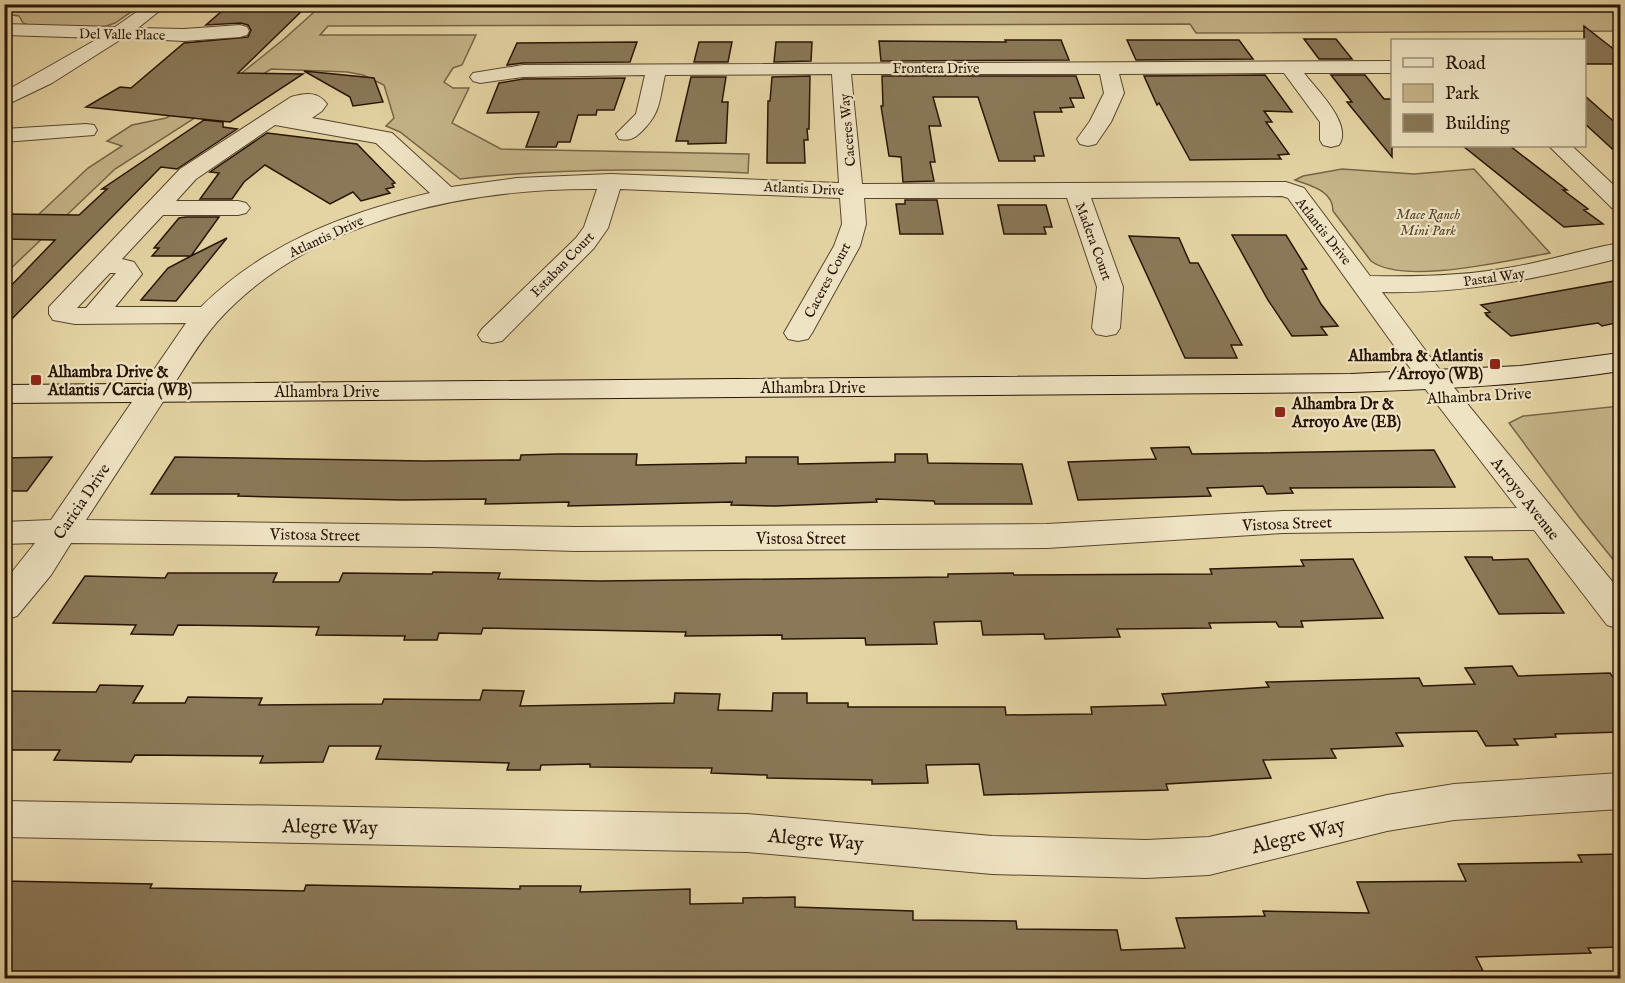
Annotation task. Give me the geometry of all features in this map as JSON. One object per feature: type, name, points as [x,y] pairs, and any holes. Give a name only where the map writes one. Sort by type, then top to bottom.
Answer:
[{"type":"street","points":[[4,100],[42,82],[160,4]]},
{"type":"street","name":"Del Valle Place","points":[[4,29],[184,35],[240,31]]},
{"type":"street","points":[[1088,139],[1100,122],[1114,93],[1108,67]]},
{"type":"street","points":[[1289,67],[1331,122],[1331,140]]},
{"type":"street","name":"Frontera Drive","points":[[480,77],[523,71],[656,69],[1391,67]]},
{"type":"street","points":[[627,134],[646,116],[656,69]]},
{"type":"street","name":"Caceres Way","points":[[841,69],[853,191]]},
{"type":"street","points":[[207,315],[94,316],[129,274],[127,269],[121,265],[103,265],[188,174],[282,120],[384,138],[446,195]]},
{"type":"street","points":[[4,136],[86,130]]},
{"type":"street","points":[[1561,147],[1620,203]]},
{"type":"street","name":"Atlantis Drive","points":[[146,402],[207,315],[259,271],[307,242],[372,215],[446,195],[490,187],[611,182],[853,191],[1286,189],[1302,200],[1441,389]]},
{"type":"street","name":"Estaban Court","points":[[492,335],[585,243],[596,228],[611,182]]},
{"type":"street","name":"Madera Court","points":[[1076,190],[1110,287],[1106,328]]},
{"type":"street","name":"Caceres Court","points":[[798,333],[847,246],[854,224],[853,191]]},
{"type":"street","points":[[158,208],[238,208]]},
{"type":"street","name":"Pastal Way","points":[[1365,284],[1419,285],[1474,281],[1530,272],[1620,250]]},
{"type":"street","name":"Alhambra Drive","points":[[1441,389],[1620,362]]},
{"type":"street","name":"Alhambra Drive","points":[[4,394],[146,402],[1441,389],[1620,384]]},
{"type":"street","name":"Arroyo Avenue","points":[[1441,389],[1620,616]]},
{"type":"street","name":"Alhambra Drive","points":[[4,414],[146,402]]},
{"type":"street","name":"Caricia Drive","points":[[4,607],[38,566],[146,402]]},
{"type":"street","name":"Vistosa Street","points":[[4,533],[60,531],[576,539],[1047,536],[1283,522],[1542,519]]},
{"type":"street","name":"Alegre Way","points":[[4,819],[747,833],[992,855],[1146,859],[1209,856],[1387,813],[1454,802],[1620,791]]},
{"type":"green space","points":[[5,5],[141,5],[115,23],[98,29],[31,26],[23,23],[19,16],[5,14]]},
{"type":"green space","points":[[322,5],[1620,5],[1620,31],[1196,33],[1190,24],[328,26],[320,35],[476,35],[462,65],[453,68],[444,82],[453,88],[469,88],[452,123],[501,149],[749,154],[748,173],[604,170],[460,179],[400,132],[386,126],[394,118],[384,85],[363,75],[347,72],[271,69],[115,169],[5,274],[5,246],[88,168],[122,146],[107,141],[132,125],[166,118],[238,76]]},
{"type":"green space","name":"Mace Ranch Mini Park","points":[[1342,169],[1414,174],[1474,169],[1550,253],[1458,269],[1407,271],[1386,268],[1371,261],[1333,211],[1332,204],[1325,194],[1295,180],[1303,176]]},
{"type":"green space","points":[[1620,406],[1620,568],[1509,423],[1523,416]]},
{"type":"building","points":[[230,4],[309,4],[238,73],[303,74],[230,122],[86,107],[120,87],[131,88],[184,43],[248,37],[251,30],[248,25],[241,23],[206,25]]},
{"type":"building","points":[[1584,26],[1620,54],[1620,64],[1586,64],[1586,39],[1584,39]]},
{"type":"building","points":[[1304,39],[1336,39],[1352,59],[1319,59]]},
{"type":"building","points":[[1005,40],[1061,40],[1069,60],[881,61],[879,41],[1006,42]]},
{"type":"building","points":[[1127,40],[1239,40],[1253,59],[1136,60]]},
{"type":"building","points":[[637,42],[630,62],[507,65],[517,43]]},
{"type":"building","points":[[699,42],[732,42],[728,62],[694,62]]},
{"type":"building","points":[[776,42],[812,42],[811,61],[774,62]]},
{"type":"building","points":[[304,71],[374,78],[383,102],[353,106],[350,97]]},
{"type":"building","points":[[1265,75],[1292,112],[1264,111],[1272,122],[1266,122],[1289,154],[1278,155],[1281,159],[1190,160],[1159,103],[1157,105],[1144,76]]},
{"type":"building","points":[[1331,75],[1365,75],[1384,99],[1391,99],[1392,157],[1347,102],[1352,102]]},
{"type":"building","points":[[810,76],[808,140],[804,140],[805,163],[767,163],[768,101],[770,101],[772,77]]},
{"type":"building","points":[[882,76],[1076,76],[1084,98],[1070,98],[1074,107],[1060,108],[1062,112],[1034,112],[1044,156],[1034,156],[1035,161],[999,161],[978,97],[933,97],[941,126],[929,126],[935,162],[930,162],[934,181],[903,182],[901,157],[889,156],[881,106],[883,106]]},
{"type":"building","points":[[691,77],[726,77],[722,102],[728,102],[726,143],[688,144],[688,141],[676,141]]},
{"type":"building","points":[[625,78],[614,110],[597,110],[596,115],[578,115],[570,142],[558,142],[556,147],[526,147],[539,112],[487,113],[499,83],[523,79]]},
{"type":"building","points":[[1586,97],[1620,127],[1620,156],[1586,125]]},
{"type":"building","points":[[204,120],[223,122],[223,127],[237,129],[177,169],[161,167],[4,327],[4,293],[55,240],[4,239],[4,214],[79,215],[107,189],[102,189]]},
{"type":"building","points":[[267,133],[357,144],[395,183],[392,184],[394,187],[386,189],[390,193],[361,201],[353,192],[330,204],[265,165],[244,182],[232,199],[200,199],[219,173],[210,172]]},
{"type":"building","points":[[1464,147],[1511,147],[1567,190],[1563,190],[1603,224],[1564,227]]},
{"type":"building","points":[[905,200],[937,200],[943,234],[900,234],[896,204],[905,204]]},
{"type":"building","points":[[998,205],[1046,205],[1052,227],[1044,227],[1046,234],[1004,234]]},
{"type":"building","points":[[219,217],[191,256],[152,256],[159,248],[154,248],[179,218]]},
{"type":"building","points":[[1232,235],[1286,235],[1307,269],[1302,269],[1321,304],[1338,326],[1321,327],[1327,335],[1292,336],[1268,300]]},
{"type":"building","points":[[1129,236],[1179,238],[1190,263],[1198,263],[1242,345],[1231,345],[1237,358],[1185,358]]},
{"type":"building","points":[[227,238],[176,301],[141,300],[168,268]]},
{"type":"building","points":[[1620,280],[1620,322],[1602,326],[1598,323],[1511,336],[1487,316],[1485,313],[1490,312],[1481,305]]},
{"type":"building","points":[[1189,447],[1192,454],[1434,450],[1455,487],[1290,488],[1293,493],[1267,494],[1263,486],[1207,488],[1211,496],[1078,500],[1068,462],[1156,459],[1151,448]]},
{"type":"building","points":[[637,454],[636,465],[746,463],[746,457],[798,457],[798,464],[895,462],[895,454],[927,454],[928,463],[1022,464],[1032,504],[935,504],[934,501],[876,499],[877,502],[775,506],[731,505],[732,502],[568,506],[569,502],[485,504],[486,499],[402,500],[238,496],[239,494],[151,494],[175,457],[424,461],[520,460],[521,455]]},
{"type":"building","points":[[52,457],[27,491],[4,491],[4,458]]},
{"type":"building","points":[[1465,557],[1492,557],[1493,560],[1528,559],[1564,613],[1499,614]]},
{"type":"building","points":[[1353,559],[1383,618],[1301,621],[1303,627],[1279,627],[1276,622],[1209,623],[1211,628],[1117,629],[1120,637],[1045,639],[1044,634],[983,635],[981,621],[934,622],[937,644],[866,645],[865,638],[782,639],[782,635],[685,636],[686,632],[483,628],[481,634],[439,633],[437,640],[404,640],[405,636],[316,635],[319,627],[178,625],[173,635],[131,634],[136,625],[53,623],[85,576],[165,578],[168,573],[277,573],[273,582],[339,582],[343,573],[432,574],[433,572],[500,573],[498,579],[600,581],[948,577],[948,574],[1013,573],[1014,575],[1212,574],[1210,569],[1304,566],[1301,560]]},
{"type":"building","points":[[1512,666],[1518,676],[1610,673],[1620,688],[1620,732],[1555,734],[1556,737],[1514,739],[1518,745],[1486,746],[1477,731],[1396,733],[1403,746],[1331,749],[1336,758],[1263,760],[1271,778],[1166,784],[1168,790],[984,795],[979,764],[926,765],[928,783],[872,784],[872,780],[767,778],[767,775],[711,773],[712,768],[590,767],[590,764],[541,765],[540,770],[507,770],[509,763],[376,759],[381,746],[329,746],[323,762],[260,763],[263,756],[135,755],[131,762],[54,760],[60,750],[4,750],[4,691],[96,692],[100,685],[143,686],[133,703],[185,703],[188,697],[262,698],[259,705],[382,704],[384,699],[480,700],[483,690],[524,691],[520,706],[674,703],[675,693],[720,694],[718,710],[772,711],[773,693],[807,693],[807,703],[848,703],[848,707],[1005,707],[1006,715],[1092,714],[1091,707],[1166,705],[1162,694],[1269,687],[1266,682],[1419,678],[1423,686],[1475,684],[1465,668]]},
{"type":"building","points":[[1620,854],[1620,947],[1588,948],[1591,953],[1476,957],[1483,971],[1452,971],[1456,978],[135,978],[136,976],[73,974],[70,978],[4,978],[4,881],[152,884],[150,888],[304,891],[306,885],[520,889],[520,886],[581,886],[580,892],[690,889],[690,904],[743,903],[743,898],[795,897],[795,907],[913,911],[913,920],[1016,921],[1017,929],[1117,930],[1121,950],[1185,948],[1176,918],[1265,916],[1263,911],[1369,913],[1357,882],[1466,881],[1458,864],[1582,862],[1578,855]]},
{"type":"place","name":"Alhambra & Atlantis / Arroyo (WB)","points":[[1495,364]]},
{"type":"place","name":"Alhambra Drive & Atlantis / Carcia (WB)","points":[[36,380]]},
{"type":"place","name":"Alhambra Dr & Arroyo Ave (EB)","points":[[1280,412]]}]
